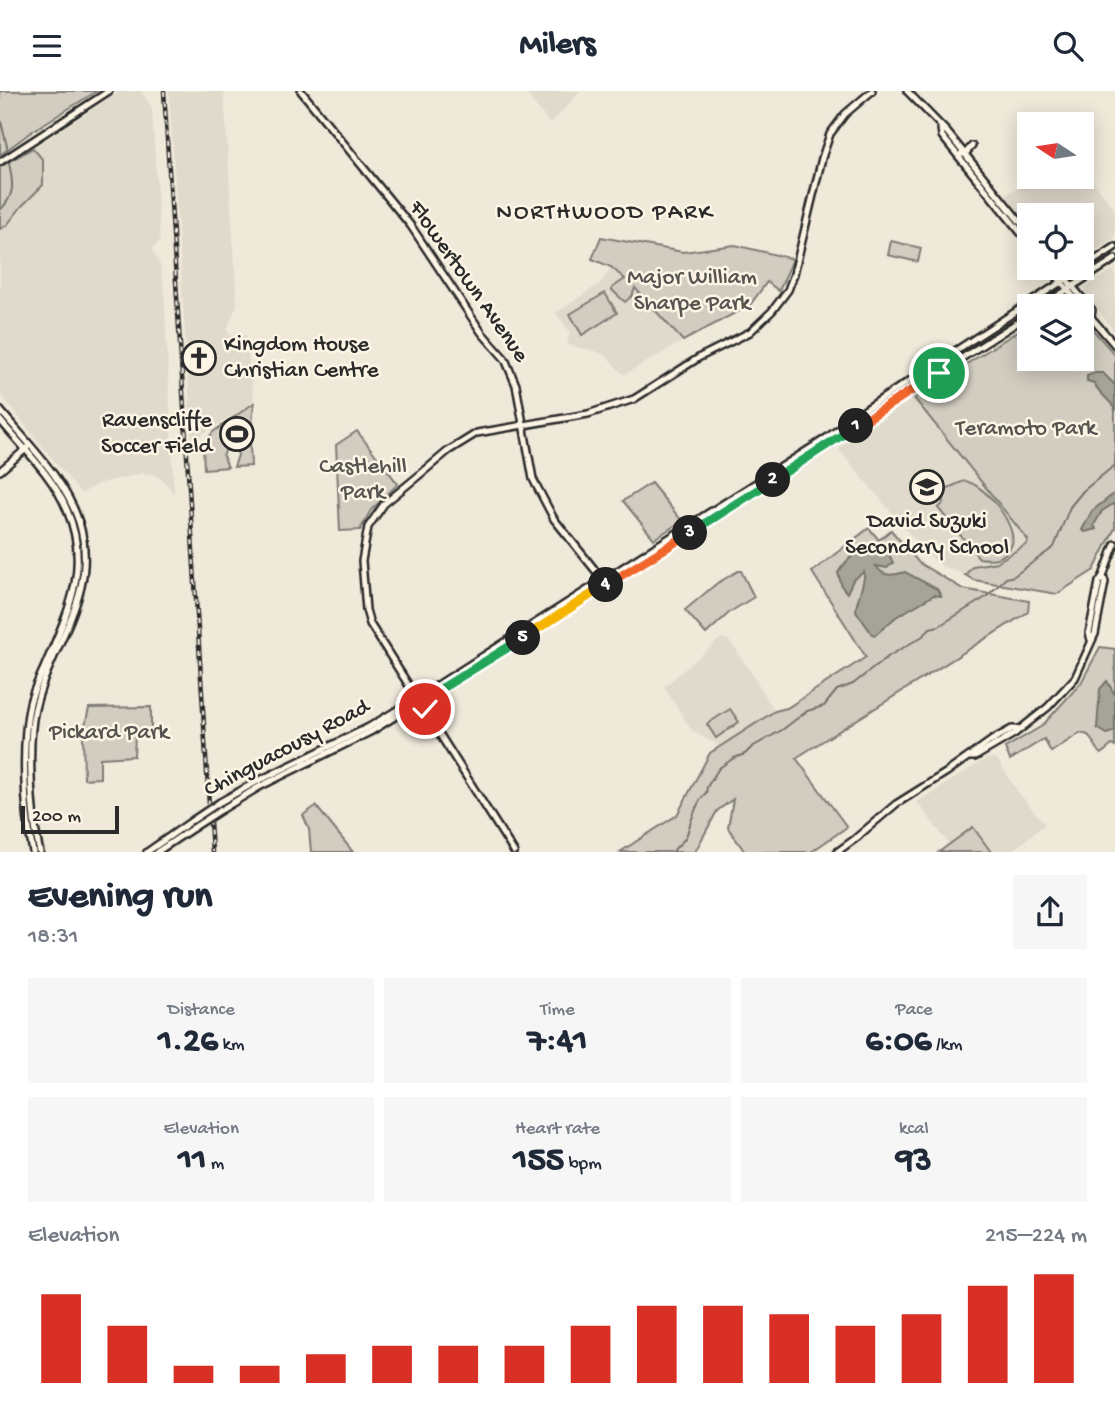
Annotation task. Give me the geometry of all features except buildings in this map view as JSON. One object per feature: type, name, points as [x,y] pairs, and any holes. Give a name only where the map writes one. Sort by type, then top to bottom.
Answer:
[{"type":"main road","points":[[2,161],[109,91]]},
{"type":"main road","name":"Flowertown Avenue","points":[[301,91],[411,226],[482,333],[505,359],[516,385],[533,479],[545,503],[574,545],[605,582]]},
{"type":"main road","points":[[514,852],[370,624],[366,610],[362,551],[368,527],[384,504],[469,436],[489,430],[588,414],[634,399],[703,355],[750,333],[788,290],[830,134],[845,114],[873,91]]},
{"type":"main road","points":[[907,91],[915,94],[941,128],[960,147],[972,146],[965,154]]},
{"type":"main road","points":[[941,128],[942,136],[1017,221]]},
{"type":"main road","points":[[942,136],[945,136],[960,154],[965,154]]},
{"type":"main road","points":[[952,139],[1017,226]]},
{"type":"main road","name":"Chinguacousy Road","points":[[1094,261],[1115,247]]},
{"type":"main road","points":[[1061,294],[1115,259]]},
{"type":"main road","points":[[1064,280],[1073,294]]},
{"type":"main road","name":"Chinguacousy Road","points":[[605,582],[1064,280]]},
{"type":"main road","points":[[1070,288],[1076,294]]},
{"type":"main road","points":[[1094,320],[1115,345]]},
{"type":"main road","name":"Chinguacousy Road","points":[[157,852],[259,787],[363,736],[1017,323]]},
{"type":"main road","points":[[0,409],[61,498],[72,523],[78,553],[72,602],[33,694],[27,718],[26,786],[33,852]]},
{"type":"main road","points":[[0,420],[64,491],[82,535],[84,566],[81,594],[43,685],[33,721],[32,771],[40,852]]},
{"type":"main road","points":[[0,471],[27,449]]},
{"type":"main road","points":[[837,852],[896,804],[970,757],[975,757],[1014,734],[1065,690],[1075,678],[1095,634],[1105,582],[1103,576],[1115,544]]},
{"type":"main road","name":"Chinguacousy Road","points":[[147,852],[220,802],[419,699]]},
{"type":"shaded area","points":[[120,91],[141,91],[152,108],[160,241],[152,249],[160,265],[164,287],[174,493],[164,481],[152,474],[143,473],[97,484],[81,494],[0,394],[0,229],[7,225],[43,185],[43,160],[33,148]]},
{"type":"shaded area","points":[[169,91],[224,91],[237,305],[227,329],[229,335],[234,337],[246,335],[254,403],[192,440]]},
{"type":"shaded area","points":[[524,91],[581,91],[550,124]]},
{"type":"shaded area","points":[[1094,182],[1115,210],[1115,238],[1094,251],[1094,203],[1017,203],[1017,210],[1004,194],[1017,188],[1094,189]]},
{"type":"shaded area","points":[[611,267],[645,297],[683,341],[624,375],[607,357],[595,351],[567,345],[570,332],[556,313],[602,282]]},
{"type":"shaded area","points":[[1115,268],[1115,333],[1094,304],[1094,294],[1087,294],[1085,288]]},
{"type":"shaded area","points":[[1103,373],[1115,385],[1115,409],[1094,383],[1087,381],[1087,376]]},
{"type":"shaded area","name":"David Suzuki Secondary School","points":[[914,398],[1028,540],[1028,544],[998,562],[975,565],[965,575],[942,566],[923,550],[839,450],[841,446]]},
{"type":"shaded area","points":[[1115,493],[1115,503],[1102,511],[1094,525],[1096,529],[1085,532],[1082,530],[1092,511]]},
{"type":"shaded area","points":[[889,548],[893,563],[887,568],[876,566],[879,570],[889,575],[905,572],[937,589],[941,596],[934,595],[896,617],[875,635],[856,611],[864,572],[853,580],[847,593],[838,573],[847,561],[860,551]]},
{"type":"shaded area","points":[[721,638],[727,639],[736,649],[775,711],[719,746],[692,731],[664,687]]},
{"type":"shaded area","points":[[1107,681],[1115,695],[1115,731],[1107,734],[1097,728],[1100,689]]},
{"type":"shaded area","points":[[987,758],[997,759],[1018,792],[1045,824],[1011,852],[991,852],[973,827],[949,844],[917,802]]},
{"type":"green space","points":[[0,91],[97,91],[34,130],[0,155]]},
{"type":"green space","points":[[33,148],[43,160],[43,185],[7,225],[0,229],[0,167]]},
{"type":"green space","name":"Major William Sharpe Park","points":[[601,237],[683,252],[735,245],[793,259],[779,291],[767,282],[750,305],[683,341],[635,288],[632,296],[625,302],[612,290],[625,279],[611,267],[592,259]]},
{"type":"green space","points":[[891,241],[921,248],[918,262],[888,255]]},
{"type":"green space","points":[[605,293],[617,313],[582,335],[570,314]]},
{"type":"green space","name":"Teramoto Park","points":[[1094,331],[1115,355],[1115,528],[1094,570],[1057,594],[974,580],[965,575],[973,566],[997,562],[1027,544],[1028,540],[914,398],[1017,332],[1017,371],[1094,371]]},
{"type":"green space","points":[[254,403],[251,466],[234,467],[238,455],[236,450],[230,448],[226,449],[223,456],[228,467],[204,469],[203,445],[213,432]]},
{"type":"green space","name":"Castlehill Park","points":[[357,431],[398,484],[371,510],[360,530],[340,531],[336,445]]},
{"type":"green space","points":[[964,481],[981,489],[1004,516],[1012,536],[1012,544],[1002,556],[994,559],[979,558],[938,508],[942,505],[948,488]]},
{"type":"green space","points":[[651,483],[682,521],[654,539],[623,501]]},
{"type":"green space","points":[[869,528],[879,540],[891,530],[919,563],[963,589],[1029,601],[1028,612],[796,758],[847,827],[811,852],[745,852],[728,828],[733,799],[717,811],[695,852],[620,852],[677,815],[710,753],[866,657],[812,572]]},
{"type":"green space","points":[[741,571],[754,597],[730,612],[706,634],[685,610],[716,584]]},
{"type":"green space","points":[[1100,647],[1115,649],[1115,747],[1112,745],[1101,754],[1088,735],[1080,733],[1051,752],[1044,739],[1010,760],[1005,748],[1042,726],[1081,683]]},
{"type":"green space","name":"Pickard Park","points":[[151,707],[151,734],[135,735],[134,756],[100,758],[100,778],[84,779],[83,735],[89,708]]},
{"type":"green space","points":[[730,709],[739,722],[716,738],[707,724]]},
{"type":"green space","points":[[316,806],[353,852],[311,852],[309,829],[303,815]]},
{"type":"green space","points":[[973,827],[991,852],[939,852]]},
{"type":"waterway","points":[[0,117],[8,151]]},
{"type":"waterway","points":[[0,210],[11,194],[12,176],[9,163]]},
{"type":"waterway","points":[[673,852],[686,837],[697,806],[719,768],[745,754],[807,711],[824,706],[837,690],[853,684],[889,656],[923,636],[930,628],[939,626],[986,597],[1006,578],[1014,576],[1054,547],[1070,507],[1083,491],[1115,465]]},
{"type":"railway","points":[[164,91],[212,852]]},
{"type":"place","name":"Kingdom House Christian Centre","points":[[199,358]]},
{"type":"place","name":"Ravenscliffe Soccer Field","points":[[237,434]]},
{"type":"place","name":"David Suzuki Secondary School","points":[[927,487]]},
{"type":"district","name":"NORTHWOOD PARK","points":[[605,213]]},
{"type":"route","points":[[425,709],[420,701],[939,373]]}]
